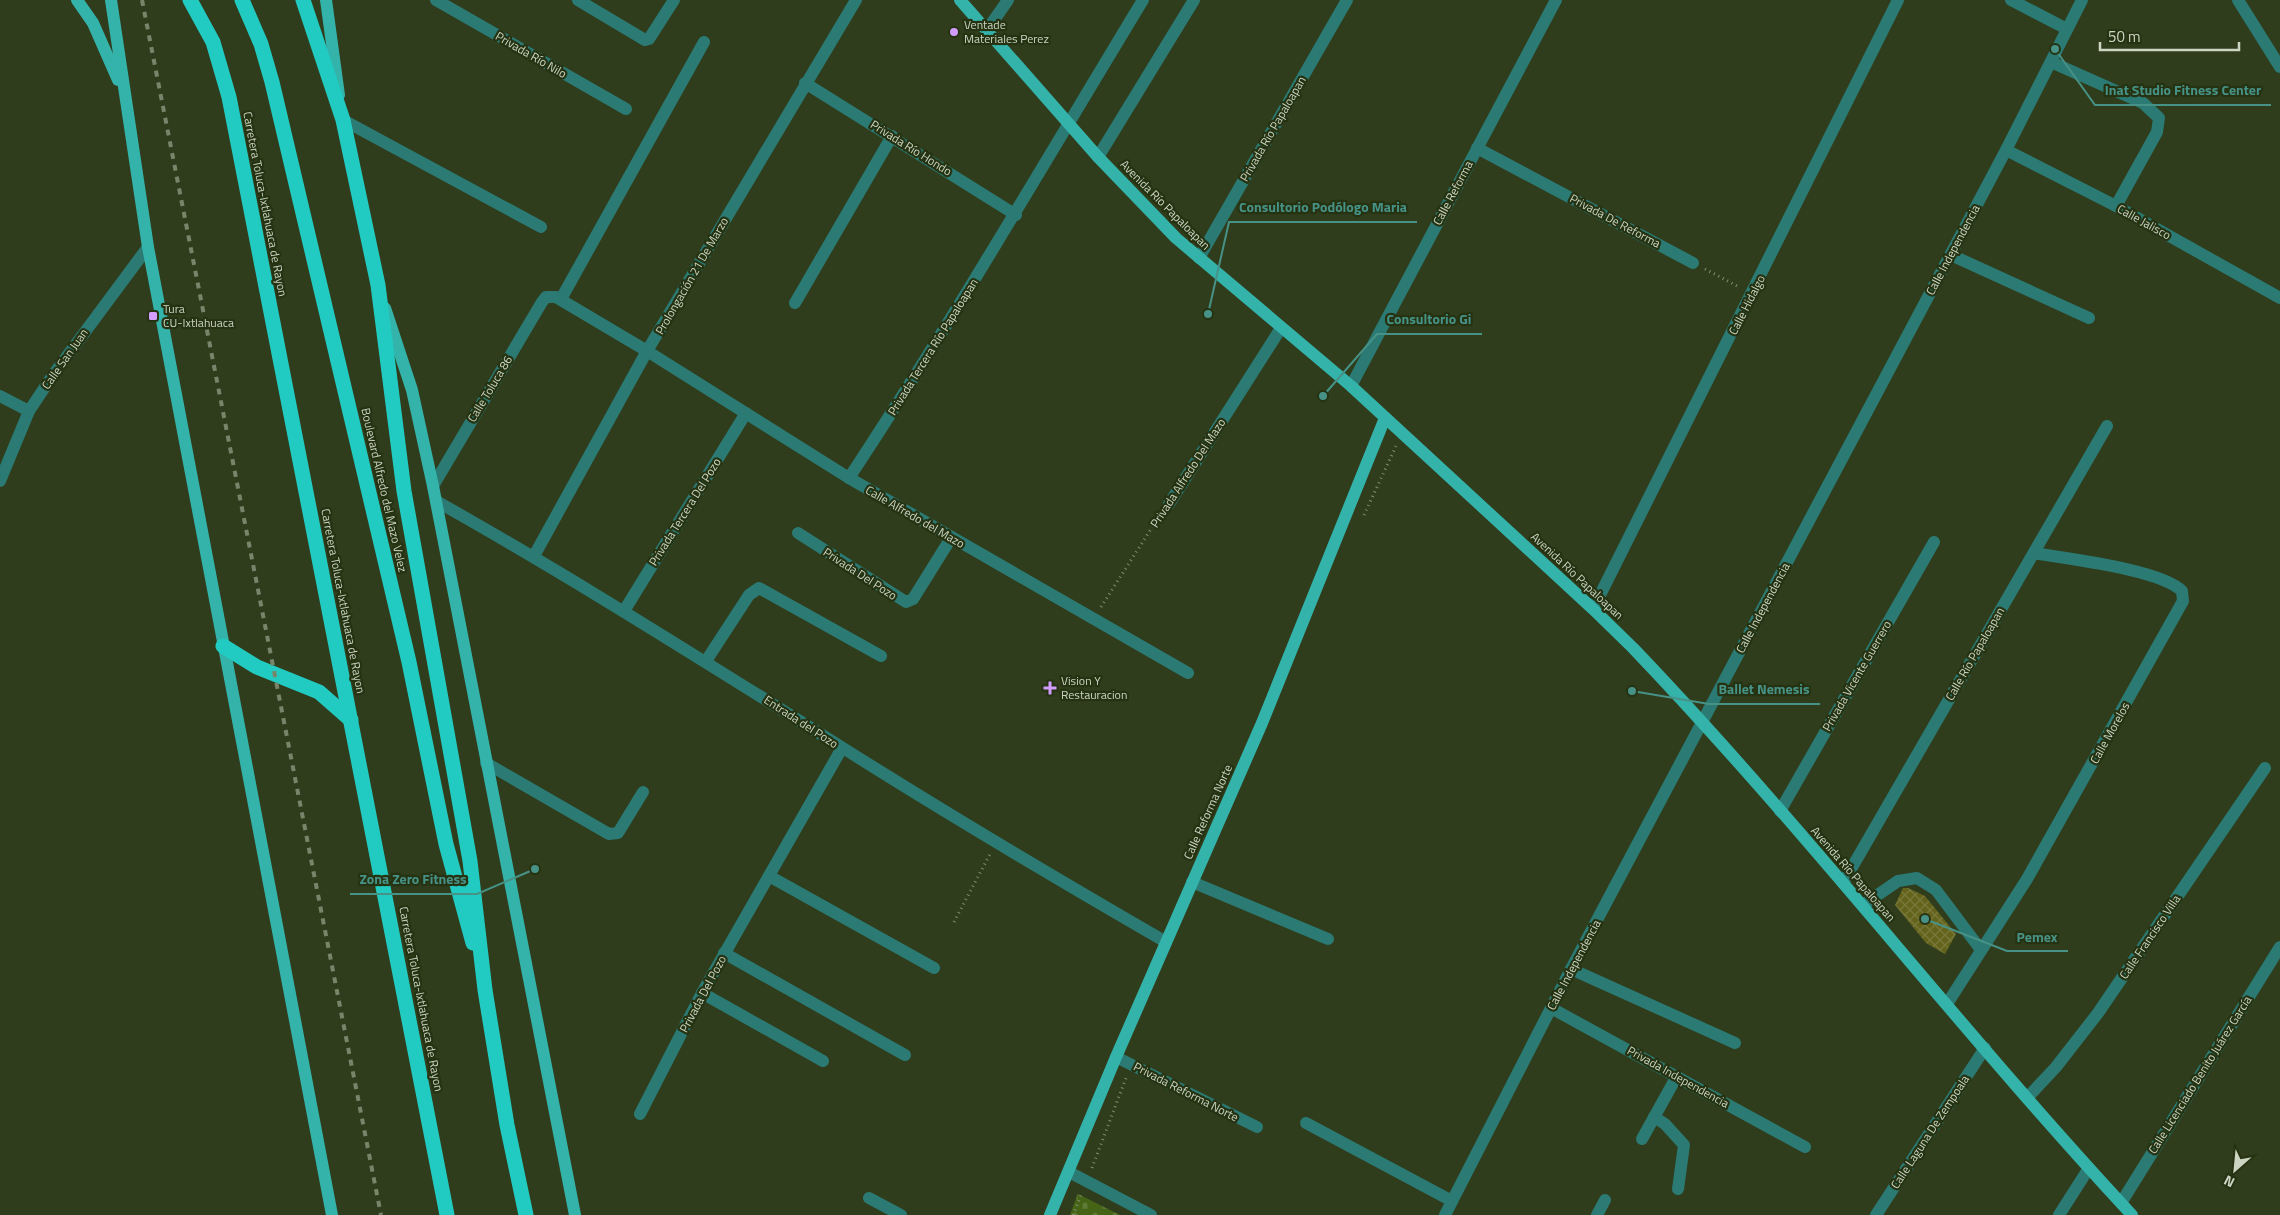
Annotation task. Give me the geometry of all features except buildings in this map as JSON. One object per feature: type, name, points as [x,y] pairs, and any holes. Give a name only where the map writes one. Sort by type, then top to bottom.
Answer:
[{"type":"highway","name":"Carretera Toluca-Ixtlahuaca de Rayon","points":[[190,0],[213,42],[229,97],[447,1215]]},
{"type":"highway","name":"Boulevard Alfredo del Mazo Velez","points":[[242,0],[261,44],[272,82],[410,662],[446,844],[485,990]]},
{"type":"highway","points":[[303,0],[343,120],[378,285],[404,491],[470,861],[485,990],[508,1125],[526,1215]]},
{"type":"highway","points":[[223,646],[257,667],[319,692],[351,720]]},
{"type":"main road","points":[[77,0],[93,23],[126,98]]},
{"type":"main road","points":[[111,0],[148,248],[332,1215]]},
{"type":"main road","points":[[326,0],[343,120]]},
{"type":"main road","name":"Avenida Río Papaloapan","points":[[960,0],[1068,124],[1149,213],[1199,258],[1351,386],[1594,608],[1664,681],[1780,811],[1863,905],[2027,1098],[2132,1215]]},
{"type":"main road","points":[[378,285],[412,390],[433,486],[576,1215]]},
{"type":"main road","name":"Calle Reforma Norte","points":[[1050,1215],[1116,1057],[1262,723],[1385,418]]},
{"type":"street","name":"Privada Río Nilo","points":[[436,0],[626,109]]},
{"type":"street","points":[[578,0],[645,40],[649,39],[674,0]]},
{"type":"street","name":"Prolongación 21 De Marzo","points":[[534,556],[647,351],[805,82],[856,0]]},
{"type":"street","points":[[987,30],[1008,0]]},
{"type":"street","name":"Privada Tercera Río Papaloapan","points":[[849,478],[1016,214],[1143,0]]},
{"type":"street","points":[[1098,157],[1194,0]]},
{"type":"street","name":"Privada Río Papaloapan","points":[[1199,258],[1347,0]]},
{"type":"street","name":"Calle Reforma","points":[[1351,386],[1556,0]]},
{"type":"street","name":"Calle Hidalgo","points":[[1594,608],[1898,0]]},
{"type":"street","points":[[2011,0],[2068,29]]},
{"type":"street","name":"Calle Independencia","points":[[1445,1215],[1551,1008],[1951,255],[2082,0]]},
{"type":"street","points":[[2238,0],[2280,67]]},
{"type":"street","name":"Calle Toluca 86","points":[[433,486],[542,302],[555,298],[704,42]]},
{"type":"street","points":[[2051,62],[2143,103],[2158,118],[2157,132],[2116,206]]},
{"type":"street","name":"Privada Río Hondo","points":[[805,82],[1016,214]]},
{"type":"street","points":[[343,120],[541,228]]},
{"type":"street","points":[[795,303],[892,136]]},
{"type":"street","name":"Privada De Reforma","points":[[1477,148],[1693,263]]},
{"type":"street","name":"Calle Jalisco","points":[[2006,150],[2116,206],[2280,298]]},
{"type":"street","name":"Calle San Juan","points":[[0,481],[29,411],[53,374],[148,248]]},
{"type":"street","points":[[1951,255],[2089,318]]},
{"type":"street","name":"Calle Alfredo del Mazo","points":[[555,298],[647,351],[849,478],[950,538],[1188,673]]},
{"type":"street","name":"Privada Alfredo Del Mazo","points":[[1169,504],[1282,328]]},
{"type":"street","points":[[0,396],[29,411]]},
{"type":"street","name":"Privada Tercera Del Pozo","points":[[624,611],[746,413]]},
{"type":"street","name":"Calle Río Papaloapan","points":[[1843,883],[2107,426]]},
{"type":"street","name":"Entrada del Pozo","points":[[436,501],[534,556],[706,661],[842,748],[996,842],[1166,942]]},
{"type":"street","name":"Privada Del Pozo","points":[[798,533],[906,602],[913,599],[950,538]]},
{"type":"street","name":"Privada Vicente Guerrero","points":[[1780,811],[1934,542]]},
{"type":"street","name":"Calle Morelos","points":[[1947,1004],[2040,857],[2184,601],[2182,591],[2166,580],[2118,568],[2034,553]]},
{"type":"street","points":[[706,661],[749,595],[760,588],[880,656]]},
{"type":"street","name":"Privada Del Pozo","points":[[640,1114],[724,953],[842,748]]},
{"type":"street","points":[[486,763],[609,834],[618,833],[643,792]]},
{"type":"street","name":"Calle Francisco Villa","points":[[2027,1098],[2056,1067],[2098,1014],[2265,768]]},
{"type":"street","points":[[768,876],[934,968]]},
{"type":"street","points":[[1863,905],[1898,881],[1917,878],[1936,890],[1981,950]]},
{"type":"street","points":[[1192,882],[1328,939]]},
{"type":"street","name":"Calle Licenciado Benito Juárez García","points":[[2121,1203],[2280,947]]},
{"type":"street","points":[[724,953],[905,1055]]},
{"type":"street","points":[[1572,969],[1735,1043]]},
{"type":"street","points":[[702,993],[823,1061]]},
{"type":"street","name":"Privada Independencia","points":[[1551,1008],[1805,1147]]},
{"type":"street","name":"Calle Laguna De Zempoala","points":[[1876,1215],[1985,1048]]},
{"type":"street","name":"Privada Reforma Norte","points":[[1116,1057],[1257,1127]]},
{"type":"street","points":[[1642,1139],[1676,1076]]},
{"type":"street","points":[[1654,1117],[1665,1124],[1684,1145],[1678,1189]]},
{"type":"street","points":[[1306,1123],[1452,1201]]},
{"type":"street","points":[[2060,1215],[2089,1168]]},
{"type":"street","points":[[1069,1172],[1151,1215]]},
{"type":"street","points":[[870,1198],[901,1215]]},
{"type":"street","points":[[1597,1215],[1604,1200]]},
{"type":"path","points":[[1693,263],[1752,294]]},
{"type":"path","name":"Privada Alfredo Del Mazo","points":[[1094,618],[1169,504]]},
{"type":"path","points":[[954,922],[996,842]]},
{"type":"green space","points":[[1078,1194],[1120,1215],[1070,1215]]},
{"type":"railway","points":[[142,0],[381,1215]]},
{"type":"place","name":"Ventade Materiales Perez","points":[[954,32]]},
{"type":"place","name":"Inat Studio Fitness Center","points":[[2055,49]]},
{"type":"place","name":"Consultorio Podólogo Maria","points":[[1208,314]]},
{"type":"place","name":"Tura CU-Ixtlahuaca","points":[[153,316]]},
{"type":"place","name":"Consultorio Gi","points":[[1323,396]]},
{"type":"place","name":"Vision Y Restauracion","points":[[1050,688]]},
{"type":"place","name":"Ballet Nemesis","points":[[1632,691]]},
{"type":"place","name":"Zona Zero Fitness","points":[[535,869]]},
{"type":"place","name":"Pemex","points":[[1925,919]]}]
